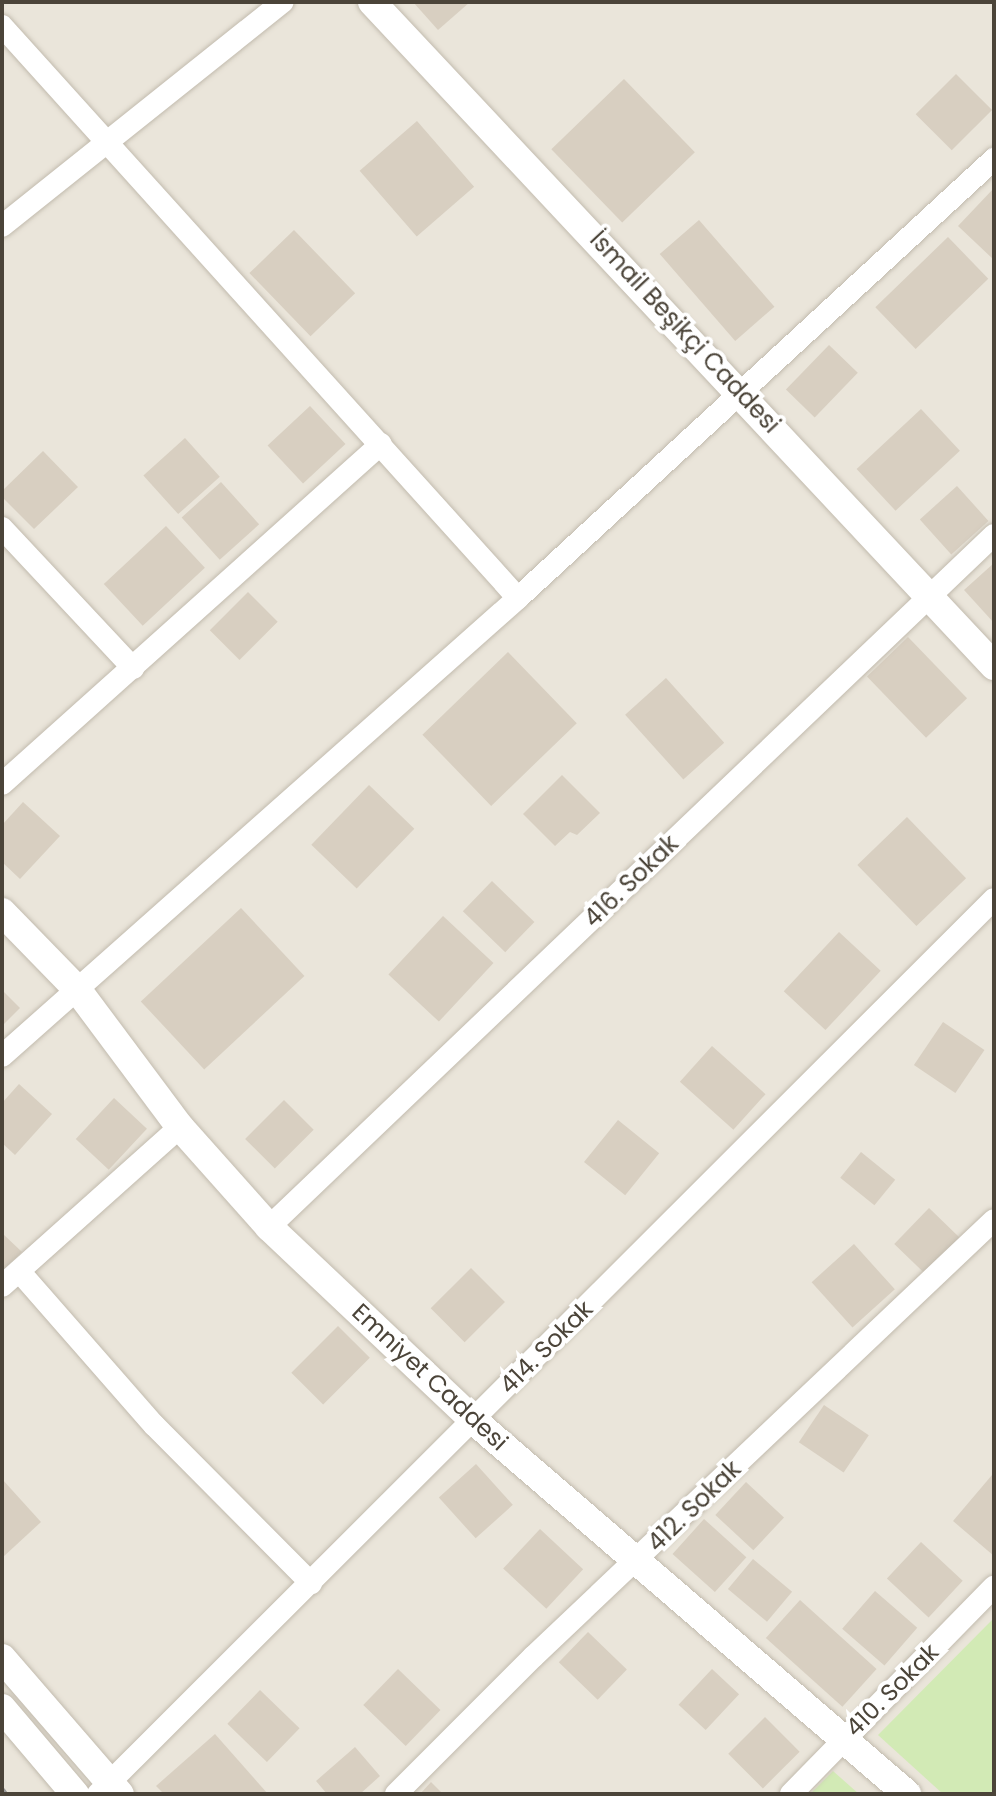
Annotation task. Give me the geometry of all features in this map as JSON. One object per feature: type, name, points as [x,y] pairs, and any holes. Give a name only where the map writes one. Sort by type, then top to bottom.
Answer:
[{"type":"street","points":[[2,226],[283,2]]},
{"type":"street","name":"İsmail Beşikçi Caddesi","points":[[372,2],[743,393],[994,666]]},
{"type":"street","points":[[2,26],[106,146],[381,444],[518,598]]},
{"type":"street","points":[[2,1056],[518,598],[994,159]]},
{"type":"street","points":[[2,784],[381,444]]},
{"type":"street","points":[[2,528],[133,668]]},
{"type":"street","name":"416. Sokak","points":[[269,1227],[994,535]]},
{"type":"street","name":"414. Sokak","points":[[110,1791],[311,1583],[994,899]]},
{"type":"street","name":"Emniyet Caddesi","points":[[2,912],[77,989],[180,1127],[269,1227],[473,1420],[907,1794]]},
{"type":"street","points":[[180,1127],[10,1278],[311,1583]]},
{"type":"street","name":"412. Sokak","points":[[396,1794],[994,1220]]},
{"type":"street","name":"410. Sokak","points":[[791,1794],[994,1587]]},
{"type":"street","points":[[2,1658],[110,1791]]},
{"type":"street","points":[[2,1708],[75,1794]]},
{"type":"shaded area","points":[[2,2],[994,2],[994,1794],[2,1794]]},
{"type":"green space","points":[[994,1618],[994,1794],[943,1794],[878,1735]]},
{"type":"green space","points":[[833,1771],[859,1794],[810,1794]]},
{"type":"building","points":[[413,2],[470,2],[438,30]]},
{"type":"building","points":[[956,74],[992,110],[952,150],[916,114]]},
{"type":"building","points":[[624,79],[695,152],[622,223],[551,149]]},
{"type":"building","points":[[417,121],[474,187],[417,237],[360,171]]},
{"type":"building","points":[[994,188],[994,260],[958,226]]},
{"type":"building","points":[[699,220],[774,307],[735,341],[660,254]]},
{"type":"building","points":[[294,230],[355,293],[311,336],[249,273]]},
{"type":"building","points":[[948,237],[988,279],[916,349],[875,307]]},
{"type":"building","points":[[829,345],[858,373],[815,417],[786,390]]},
{"type":"building","points":[[310,406],[345,444],[303,484],[268,446]]},
{"type":"building","points":[[921,409],[960,451],[896,511],[857,469]]},
{"type":"building","points":[[185,438],[220,477],[178,514],[143,475]]},
{"type":"building","points":[[43,451],[78,487],[34,529],[2,497],[2,491]]},
{"type":"building","points":[[221,482],[259,524],[220,560],[182,517]]},
{"type":"building","points":[[957,486],[988,521],[951,554],[920,519]]},
{"type":"building","points":[[166,526],[205,568],[143,626],[104,584]]},
{"type":"building","points":[[994,563],[994,623],[964,590]]},
{"type":"building","points":[[248,592],[278,622],[240,660],[210,630]]},
{"type":"building","points":[[908,637],[967,698],[926,738],[867,677]]},
{"type":"building","points":[[508,652],[577,723],[491,806],[422,735]]},
{"type":"building","points":[[666,678],[724,743],[683,779],[625,715]]},
{"type":"building","points":[[562,775],[600,813],[577,835],[570,832],[555,846],[523,814]]},
{"type":"building","points":[[369,785],[414,829],[357,888],[311,845]]},
{"type":"building","points":[[23,802],[60,836],[20,879],[2,862],[2,825]]},
{"type":"building","points":[[907,817],[966,878],[916,926],[857,865]]},
{"type":"building","points":[[492,881],[534,922],[505,952],[463,911]]},
{"type":"building","points":[[241,908],[304,976],[204,1069],[141,1001]]},
{"type":"building","points":[[443,916],[493,963],[439,1022],[388,975]]},
{"type":"building","points":[[839,932],[881,971],[825,1030],[784,991]]},
{"type":"building","points":[[2,990],[20,1008],[2,1026]]},
{"type":"building","points":[[943,1022],[984,1050],[955,1093],[914,1065]]},
{"type":"building","points":[[712,1046],[766,1094],[733,1130],[680,1082]]},
{"type":"building","points":[[19,1084],[52,1114],[15,1155],[2,1143],[2,1103]]},
{"type":"building","points":[[114,1098],[147,1129],[109,1170],[76,1139]]},
{"type":"building","points":[[284,1100],[314,1130],[275,1169],[245,1139]]},
{"type":"building","points":[[618,1120],[659,1153],[625,1195],[584,1162]]},
{"type":"building","points":[[861,1152],[895,1180],[874,1205],[840,1178]]},
{"type":"building","points":[[929,1208],[962,1240],[927,1276],[894,1244]]},
{"type":"building","points":[[2,1233],[22,1252],[2,1271]]},
{"type":"building","points":[[854,1244],[895,1289],[852,1327],[812,1282]]},
{"type":"building","points":[[471,1268],[505,1302],[465,1342],[431,1308]]},
{"type":"building","points":[[338,1326],[370,1358],[323,1404],[291,1373]]},
{"type":"building","points":[[824,1405],[869,1435],[844,1473],[799,1442]]},
{"type":"building","points":[[476,1464],[513,1505],[476,1538],[439,1497]]},
{"type":"building","points":[[992,1475],[994,1477],[994,1556],[953,1521]]},
{"type":"building","points":[[2,1479],[41,1522],[2,1558]]},
{"type":"building","points":[[746,1482],[784,1517],[753,1550],[715,1515]]},
{"type":"building","points":[[704,1519],[746,1557],[715,1592],[673,1554]]},
{"type":"building","points":[[540,1529],[583,1569],[546,1609],[503,1568]]},
{"type":"building","points":[[921,1542],[963,1581],[929,1617],[887,1579]]},
{"type":"building","points":[[753,1559],[792,1592],[767,1622],[728,1589]]},
{"type":"building","points":[[875,1591],[917,1628],[884,1665],[842,1629]]},
{"type":"building","points":[[800,1600],[877,1669],[842,1707],[766,1638]]},
{"type":"building","points":[[588,1632],[627,1670],[598,1700],[559,1662]]},
{"type":"building","points":[[398,1669],[440,1710],[406,1746],[363,1705]]},
{"type":"building","points":[[712,1669],[739,1694],[706,1730],[679,1705]]},
{"type":"building","points":[[260,1690],[300,1728],[267,1762],[227,1724]]},
{"type":"building","points":[[765,1717],[800,1752],[763,1788],[728,1754]]},
{"type":"building","points":[[215,1734],[268,1794],[164,1794],[156,1786]]},
{"type":"building","points":[[355,1747],[380,1776],[360,1794],[327,1794],[316,1781]]},
{"type":"building","points":[[431,1782],[443,1794],[420,1794]]},
{"type":"railway","points":[[2,1790],[5,1794]]}]
